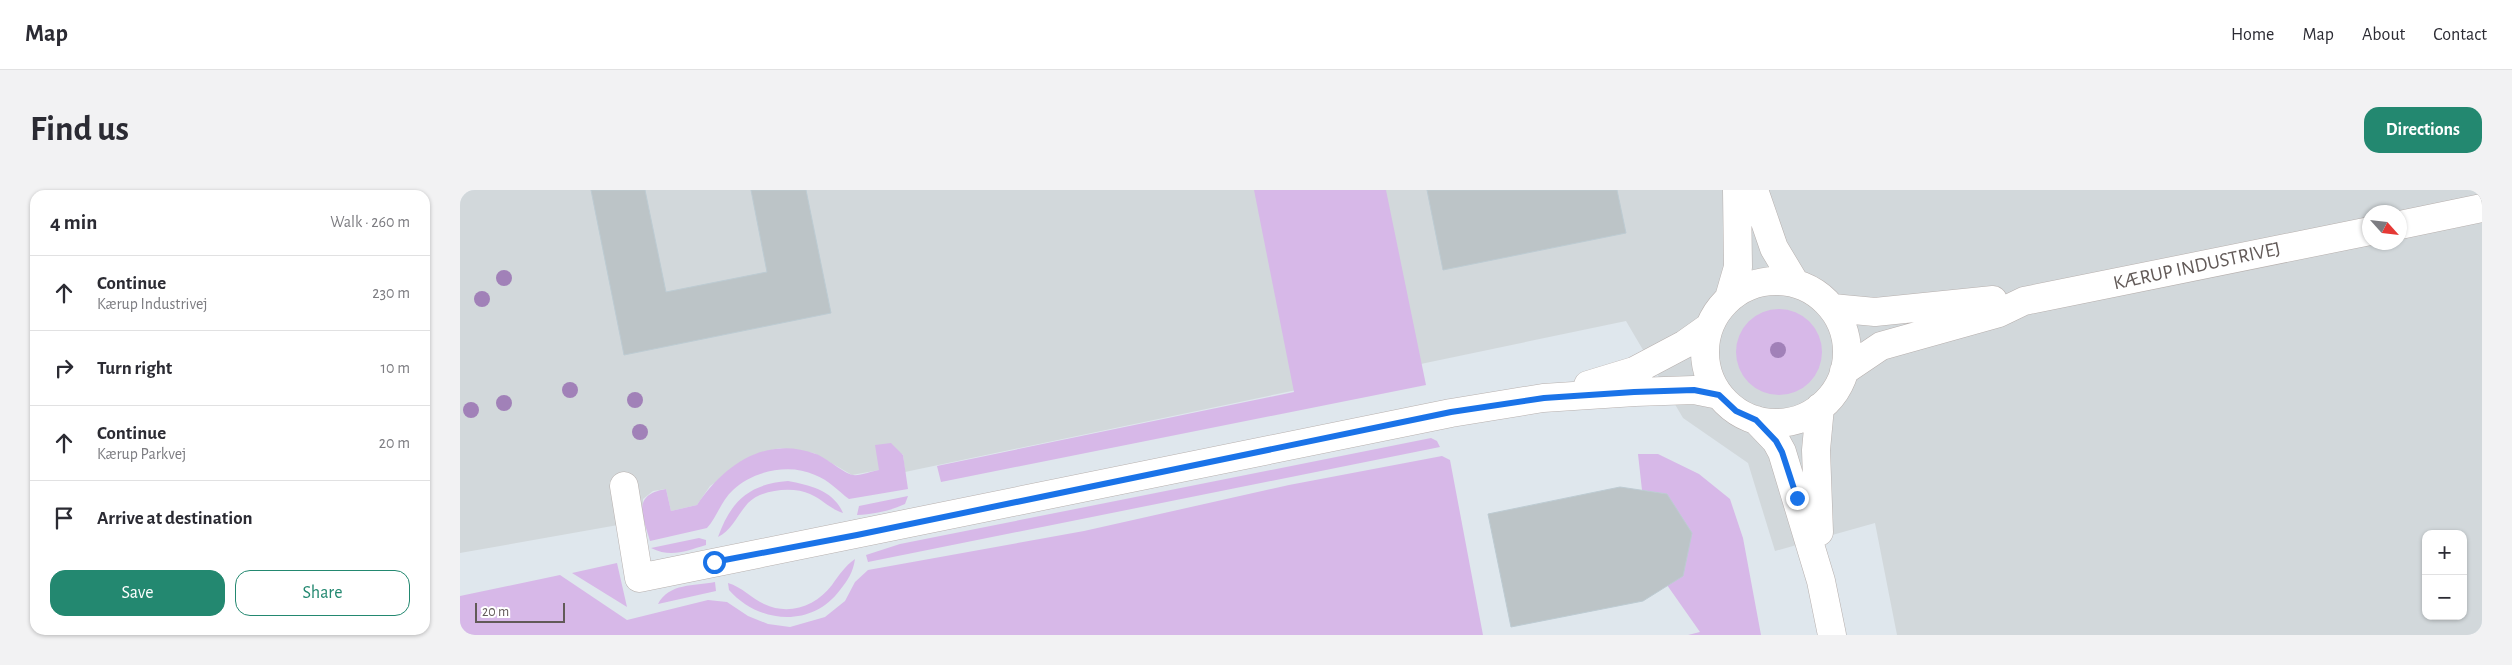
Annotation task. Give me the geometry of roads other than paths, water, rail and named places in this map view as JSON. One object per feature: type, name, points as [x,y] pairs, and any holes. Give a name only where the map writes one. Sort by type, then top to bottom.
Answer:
[{"type":"street","points":[[1729,298],[1738,267],[1737,190]]},
{"type":"street","points":[[1754,190],[1774,248],[1795,283]]},
{"type":"street","points":[[2407,224],[2482,208]]},
{"type":"street","name":"KÆRUP INDUSTRIVEJ","points":[[1844,371],[1881,346],[1999,313],[2024,302],[2362,233]]},
{"type":"street","points":[[1784,281],[1795,283],[1815,292],[1832,308],[1846,339],[1846,361],[1844,371],[1835,391],[1820,407],[1806,416],[1791,422],[1768,423],[1736,411],[1719,395],[1708,374],[1705,345],[1709,328],[1721,307],[1729,298],[1749,286],[1761,282],[1784,281]]},
{"type":"street","name":"KÆRUP INDUSTRIVEJ","points":[[1832,308],[1875,312],[1996,300],[2024,302]]},
{"type":"street","points":[[1544,398],[1634,371],[1686,344],[1709,328]]},
{"type":"street","points":[[624,486],[639,578],[1451,412],[1544,398],[1694,390],[1719,395]]},
{"type":"street","points":[[1820,407],[1816,450],[1816,487],[1821,581]]},
{"type":"street","points":[[1756,420],[1776,441],[1782,452],[1821,581],[1832,635]]}]
